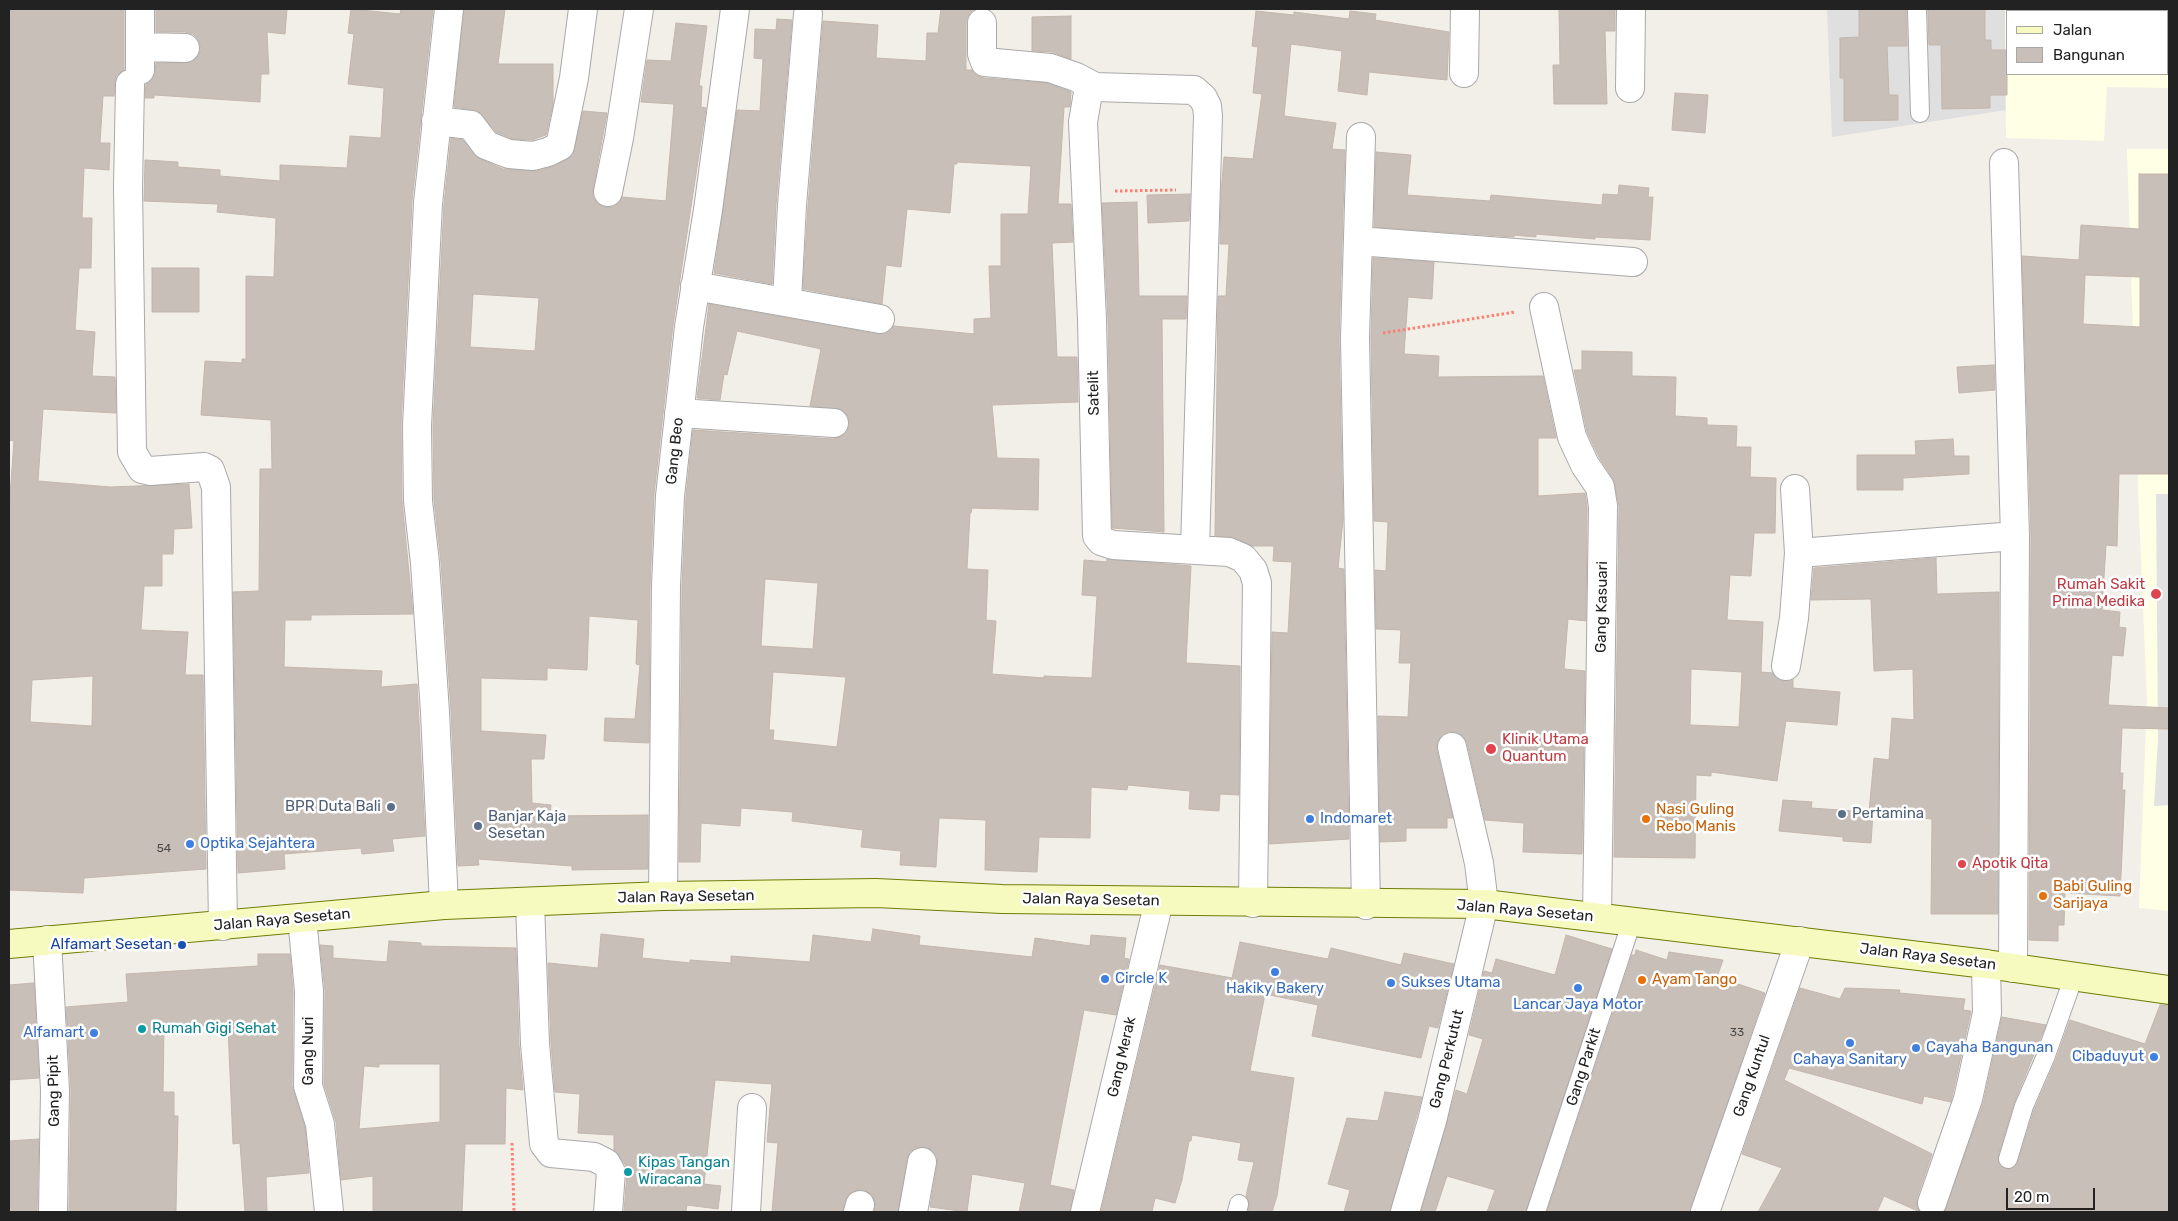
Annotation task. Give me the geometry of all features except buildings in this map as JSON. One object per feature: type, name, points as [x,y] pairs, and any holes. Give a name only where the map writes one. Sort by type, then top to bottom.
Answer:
[{"type":"main road","name":"Jalan Raya Sesetan","points":[[9,944],[444,905],[663,896],[876,893],[1002,899],[1366,905],[1484,904],[1986,964],[2169,990]]},
{"type":"street","points":[[140,9],[128,188],[132,452],[142,469],[150,472],[204,467],[210,470],[216,487],[223,926]]},
{"type":"street","points":[[444,905],[435,712],[425,562],[418,500],[419,362],[428,203],[449,9]]},
{"type":"street","points":[[436,121],[470,125],[486,145],[509,154],[533,156],[560,146],[574,78],[579,26],[583,9]]},
{"type":"street","points":[[608,192],[619,138],[639,9]]},
{"type":"street","name":"Gang Beo","points":[[663,896],[666,586],[670,496],[695,286],[735,9]]},
{"type":"street","points":[[1464,73],[1465,9]]},
{"type":"street","points":[[1630,88],[1631,9]]},
{"type":"street","points":[[787,301],[792,205],[808,14]]},
{"type":"street","points":[[982,24],[982,54],[985,62],[1050,68],[1076,77],[1095,88],[1194,90],[1203,98],[1208,116],[1194,549]]},
{"type":"street","points":[[137,67],[186,48]]},
{"type":"street","name":"Satelit","points":[[1095,88],[1088,93],[1083,122],[1087,191],[1097,536],[1101,541],[1113,545],[1229,552],[1243,558],[1253,570],[1257,583],[1253,903]]},
{"type":"street","points":[[1361,137],[1355,338],[1366,905]]},
{"type":"street","points":[[2004,163],[2015,536],[2013,968]]},
{"type":"street","points":[[1358,241],[1633,262]]},
{"type":"street","points":[[695,286],[880,319]]},
{"type":"street","name":"Gang Kasuari","points":[[1544,308],[1572,438],[1585,466],[1600,487],[1603,506],[1597,917]]},
{"type":"street","points":[[679,413],[834,423]]},
{"type":"street","points":[[1786,666],[1794,618],[1799,553],[1795,489]]},
{"type":"street","points":[[1799,553],[2015,536]]},
{"type":"street","points":[[1452,747],[1479,863],[1484,904]]},
{"type":"street","name":"Gang Merak","points":[[1085,1212],[1158,901]]},
{"type":"street","points":[[530,902],[535,1044],[544,1144],[551,1153],[594,1157],[606,1163],[611,1172],[608,1212]]},
{"type":"street","name":"Gang Perkutut","points":[[1405,1212],[1432,1121],[1484,904]]},
{"type":"street","name":"Gang Nuri","points":[[302,918],[309,998],[308,1086],[320,1124],[329,1212]]},
{"type":"street","name":"Gang Pipit","points":[[47,940],[55,1090],[53,1212]]},
{"type":"street","name":"Gang Kuntul","points":[[1706,1212],[1800,941]]},
{"type":"street","points":[[1932,1203],[1968,1099],[1987,1013],[1986,964]]},
{"type":"street","points":[[746,1212],[752,1108]]},
{"type":"street","points":[[913,1212],[922,1162]]},
{"type":"lane","points":[[1917,9],[1920,113]]},
{"type":"lane","name":"Gang Parkit","points":[[1536,1212],[1632,921]]},
{"type":"lane","points":[[2008,1159],[2024,1106],[2045,1058],[2074,976]]},
{"type":"path","points":[[1087,191],[1206,189]]},
{"type":"path","points":[[1355,338],[1544,308]]},
{"type":"shaded area","points":[[1827,9],[2005,9],[2006,110],[1832,137]]},
{"type":"shaded area","points":[[2005,9],[2169,9],[2169,88],[2107,87],[2104,141],[2006,138]]},
{"type":"shaded area","points":[[2018,9],[2157,9],[2157,10]]},
{"type":"shaded area","name":"Rumah Sakit Prima Medika","points":[[2127,149],[2169,149],[2169,911],[2139,908],[2147,699]]},
{"type":"shaded area","points":[[2156,494],[2169,494],[2169,805],[2154,806],[2158,739]]},
{"type":"place","name":"Rumah Sakit Prima Medika","points":[[2156,594]]},
{"type":"place","name":"Klinik Utama Quantum","points":[[1491,749]]},
{"type":"place","name":"BPR Duta Bali","points":[[391,807]]},
{"type":"place","name":"Pertamina","points":[[1842,814]]},
{"type":"place","name":"Indomaret","points":[[1310,819]]},
{"type":"place","name":"Nasi Guling Rebo Manis","points":[[1646,819]]},
{"type":"place","name":"Banjar Kaja Sesetan","points":[[478,826]]},
{"type":"place","name":"Optika Sejahtera","points":[[190,844]]},
{"type":"place","name":"Apotik Qita","points":[[1962,864]]},
{"type":"place","name":"Babi Guling Sarijaya","points":[[2043,896]]},
{"type":"place","name":"Alfamart Sesetan","points":[[182,945]]},
{"type":"place","name":"Hakiky Bakery","points":[[1275,972]]},
{"type":"place","name":"Circle K","points":[[1105,979]]},
{"type":"place","name":"Ayam Tango","points":[[1642,980]]},
{"type":"place","name":"Sukses Utama","points":[[1391,983]]},
{"type":"place","name":"Lancar Jaya Motor","points":[[1578,988]]},
{"type":"place","name":"Rumah Gigi Sehat","points":[[142,1029]]},
{"type":"place","name":"Alfamart","points":[[94,1033]]},
{"type":"place","name":"Cahaya Sanitary","points":[[1850,1043]]},
{"type":"place","name":"Cayaha Bangunan","points":[[1916,1048]]},
{"type":"place","name":"Cibaduyut","points":[[2154,1057]]},
{"type":"place","name":"Kipas Tangan Wiracana","points":[[628,1172]]}]
